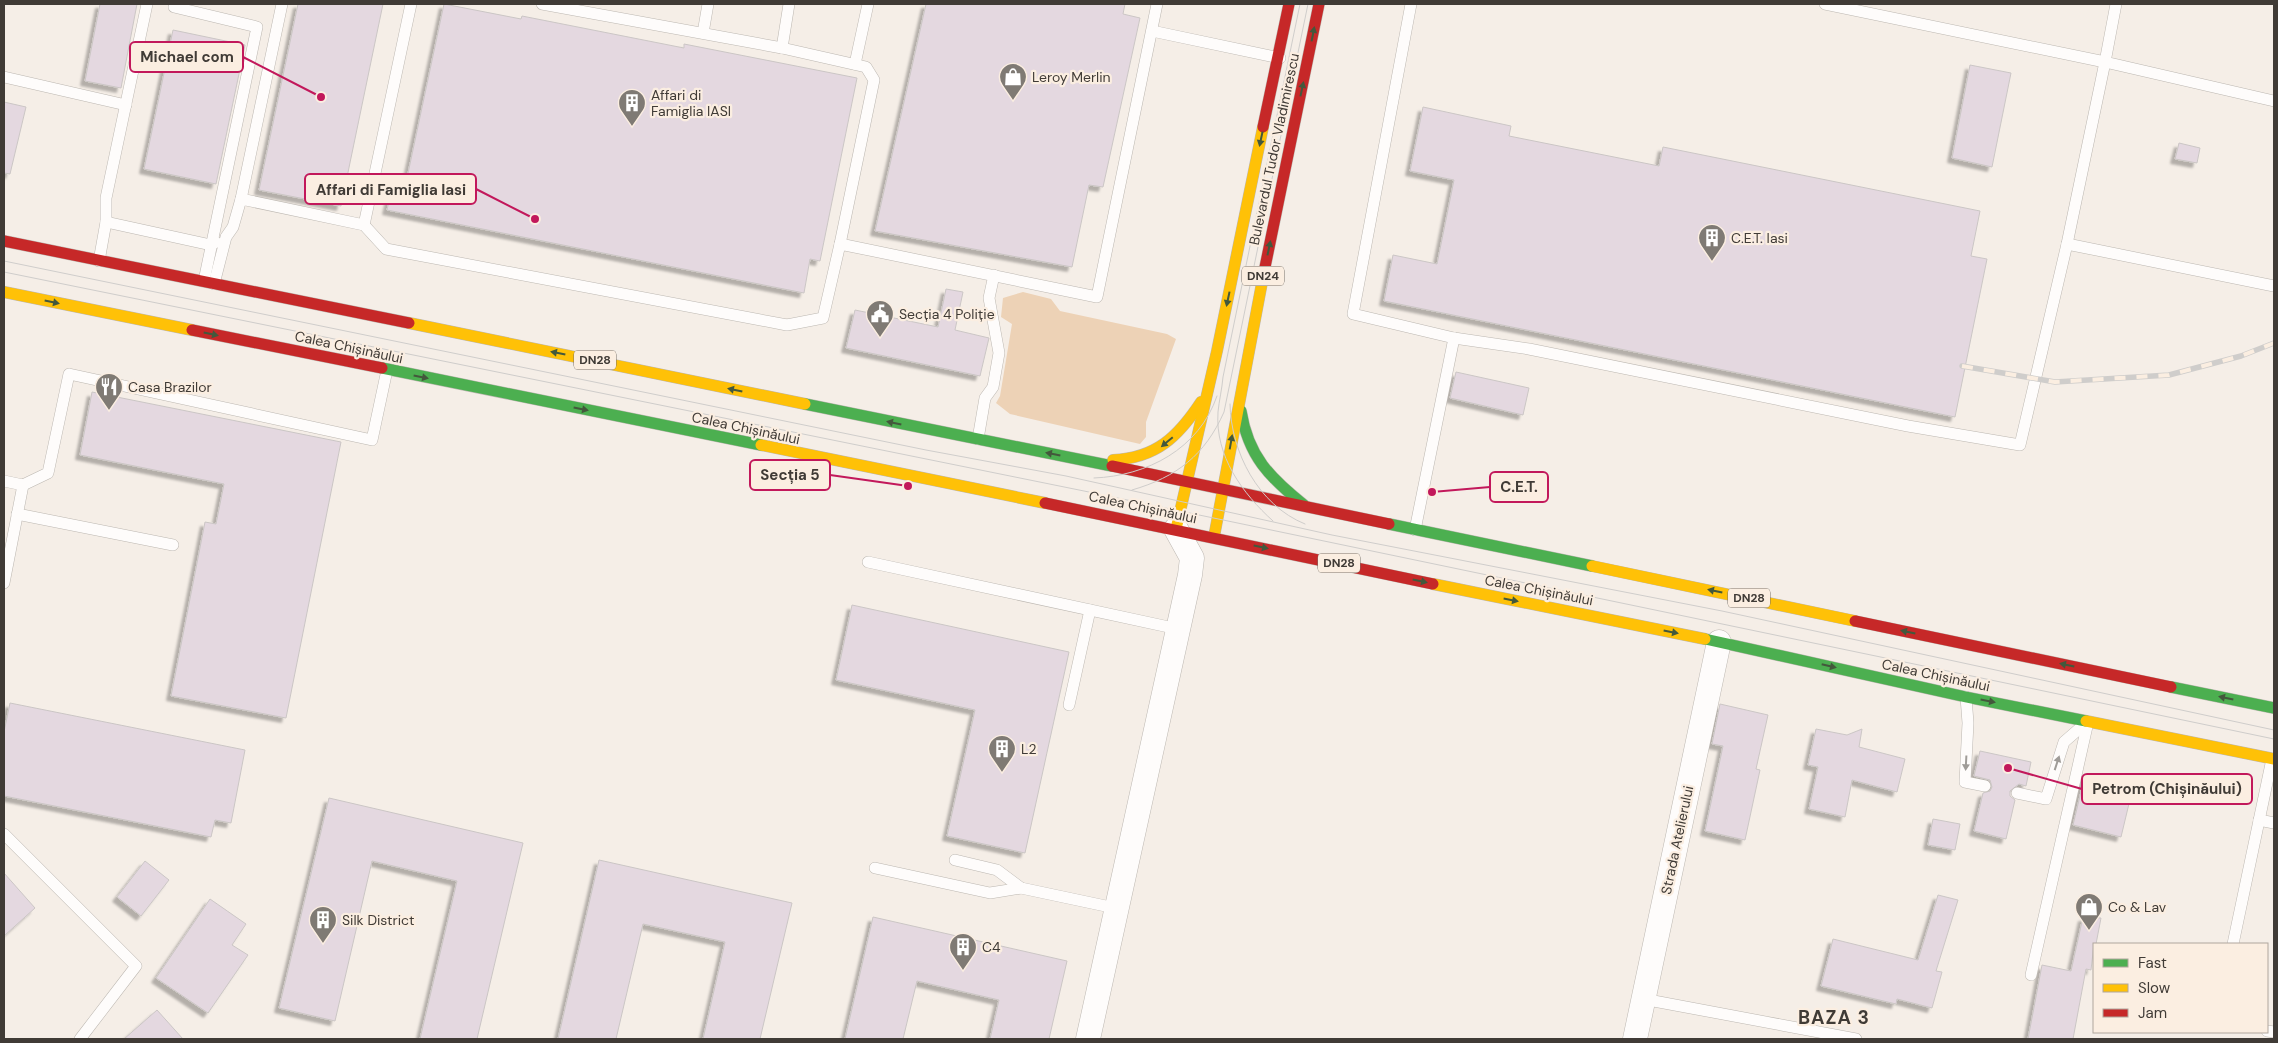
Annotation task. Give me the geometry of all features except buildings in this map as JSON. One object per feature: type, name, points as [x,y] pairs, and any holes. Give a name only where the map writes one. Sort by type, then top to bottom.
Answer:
[{"type":"main road","name":"Bulevardul Tudor Vladimirescu","points":[[1214,537],[1239,398],[1293,61],[1289,4]]},
{"type":"main road","name":"Bulevardul Tudor Vladimirescu","points":[[1176,529],[1208,390],[1293,61],[1319,4]]},
{"type":"main road","name":"DN28","points":[[4,241],[208,284],[558,352],[2274,708]]},
{"type":"main road","name":"Calea Chișinăului","points":[[4,292],[1176,529],[1719,642],[1966,697],[2273,759]]},
{"type":"main road","points":[[1082,460],[1130,460],[1149,455],[1166,444],[1181,430],[1208,390]]},
{"type":"main road","points":[[1239,398],[1242,422],[1256,457],[1265,472],[1307,508]]},
{"type":"street","points":[[1176,529],[1192,558]]},
{"type":"street","points":[[1088,1039],[1192,558],[1214,537]]},
{"type":"street","name":"Strada Atelierului","points":[[1635,1039],[1719,642]]},
{"type":"lane","points":[[99,261],[106,222],[106,198],[147,4]]},
{"type":"lane","points":[[208,284],[226,237],[233,227],[241,199],[282,4]]},
{"type":"lane","points":[[364,225],[411,4]]},
{"type":"lane","points":[[241,199],[364,225],[386,249],[786,325],[823,318],[874,80],[866,68],[782,48],[542,4]]},
{"type":"lane","points":[[703,33],[708,4]]},
{"type":"lane","points":[[782,48],[789,4]]},
{"type":"lane","points":[[855,64],[868,4]]},
{"type":"lane","points":[[840,244],[1097,297],[1157,4]]},
{"type":"lane","points":[[1411,4],[1353,314],[1454,338],[1529,349],[1908,426],[2020,445],[2067,244],[2116,4]]},
{"type":"lane","points":[[1825,4],[2105,62],[2274,101]]},
{"type":"lane","points":[[174,7],[257,27],[211,245],[208,284]]},
{"type":"lane","points":[[1152,31],[1293,61]]},
{"type":"lane","points":[[4,77],[126,105]]},
{"type":"lane","points":[[106,222],[211,245],[226,237]]},
{"type":"lane","points":[[2067,244],[2274,286]]},
{"type":"lane","points":[[978,440],[985,398],[993,387],[999,353],[989,298],[994,275]]},
{"type":"lane","points":[[1415,530],[1454,338]]},
{"type":"lane","points":[[4,481],[23,485],[48,473],[70,374],[372,440],[387,370]]},
{"type":"lane","points":[[4,583],[23,485]]},
{"type":"lane","points":[[17,514],[173,545]]},
{"type":"lane","points":[[868,562],[1178,629]]},
{"type":"lane","points":[[1069,705],[1090,610]]},
{"type":"lane","points":[[1966,697],[1968,723],[1965,782],[1985,786]]},
{"type":"lane","points":[[2017,793],[2046,799],[2064,742],[2088,722]]},
{"type":"lane","points":[[2031,975],[2088,722]]},
{"type":"lane","points":[[2233,943],[2273,759]]},
{"type":"lane","points":[[2259,820],[2274,823]]},
{"type":"lane","points":[[4,834],[136,966],[80,1039]]},
{"type":"lane","points":[[955,860],[997,870],[1021,888]]},
{"type":"lane","points":[[874,868],[990,893],[1021,888],[1115,908]]},
{"type":"lane","points":[[1642,999],[1856,1039]]},
{"type":"shaded area","points":[[1023,292],[1051,299],[1060,311],[1167,334],[1176,339],[1146,422],[1146,437],[1140,444],[1010,414],[996,403],[1000,396],[1012,324],[1001,317],[1003,298]]},
{"type":"tram line","points":[[1273,521],[1241,486],[1233,472],[1221,444],[1218,412],[1223,377],[1300,4]]},
{"type":"tram line","points":[[1132,490],[1163,478],[1188,462],[1208,440],[1224,412],[1308,4]]},
{"type":"tram line","points":[[4,261],[926,450],[1066,476],[1332,535],[1722,611],[2274,730]]},
{"type":"tram line","points":[[4,272],[1084,491],[2274,739]]},
{"type":"tram line","points":[[1094,478],[1133,472],[1169,456],[1198,431],[1209,415],[1217,396]]},
{"type":"tram line","points":[[1230,404],[1236,440],[1250,475],[1274,504],[1288,515],[1305,524]]},
{"type":"railway","points":[[1962,366],[2055,382],[2169,375],[2241,356],[2274,343]]},
{"type":"traffic: fast","points":[[382,368],[761,445]]},
{"type":"traffic: fast","points":[[805,404],[1112,466]]},
{"type":"traffic: fast","points":[[1241,411],[1249,441],[1262,465],[1304,505]]},
{"type":"traffic: fast","points":[[1389,524],[1592,566]]},
{"type":"traffic: fast","points":[[1705,639],[1966,697],[2086,721]]},
{"type":"traffic: fast","points":[[2171,687],[2274,708]]},
{"type":"traffic: slow","points":[[1176,529],[1217,351],[1263,127]]},
{"type":"traffic: slow","points":[[1214,537],[1264,272]]},
{"type":"traffic: slow","points":[[4,292],[192,330]]},
{"type":"traffic: slow","points":[[409,323],[805,404]]},
{"type":"traffic: slow","points":[[1113,460],[1142,455],[1154,450],[1184,426],[1201,402]]},
{"type":"traffic: slow","points":[[761,445],[1045,503]]},
{"type":"traffic: slow","points":[[1592,566],[1855,621]]},
{"type":"traffic: slow","points":[[1433,584],[1705,639]]},
{"type":"traffic: slow","points":[[2086,721],[2274,759]]},
{"type":"traffic: jam","points":[[1263,127],[1289,4]]},
{"type":"traffic: jam","points":[[1264,272],[1319,4]]},
{"type":"traffic: jam","points":[[4,241],[409,323]]},
{"type":"traffic: jam","points":[[192,330],[382,368]]},
{"type":"traffic: jam","points":[[1112,466],[1389,524]]},
{"type":"traffic: jam","points":[[1045,503],[1433,584]]},
{"type":"traffic: jam","points":[[1855,621],[2171,687]]},
{"type":"place","name":"Michael com","points":[[321,97]]},
{"type":"place","name":"Leroy Merlin","points":[[1013,101]]},
{"type":"place","name":"Affari di Famiglia IASI","points":[[632,127]]},
{"type":"place","name":"Affari di Famiglia Iasi","points":[[535,219]]},
{"type":"place","name":"C.E.T. Iasi","points":[[1712,262]]},
{"type":"place","name":"Secția 4 Poliție","points":[[880,338]]},
{"type":"place","name":"Casa Brazilor","points":[[109,411]]},
{"type":"place","name":"Secția 5","points":[[908,486]]},
{"type":"place","name":"C.E.T.","points":[[1432,492]]},
{"type":"place","name":"Petrom (Chișinăului)","points":[[2008,768]]},
{"type":"place","name":"L2","points":[[1002,773]]},
{"type":"place","name":"Co & Lav","points":[[2089,931]]},
{"type":"place","name":"Silk District","points":[[323,944]]},
{"type":"place","name":"C4","points":[[963,971]]},
{"type":"district","name":"BAZA 3","points":[[1834,1017]]}]
